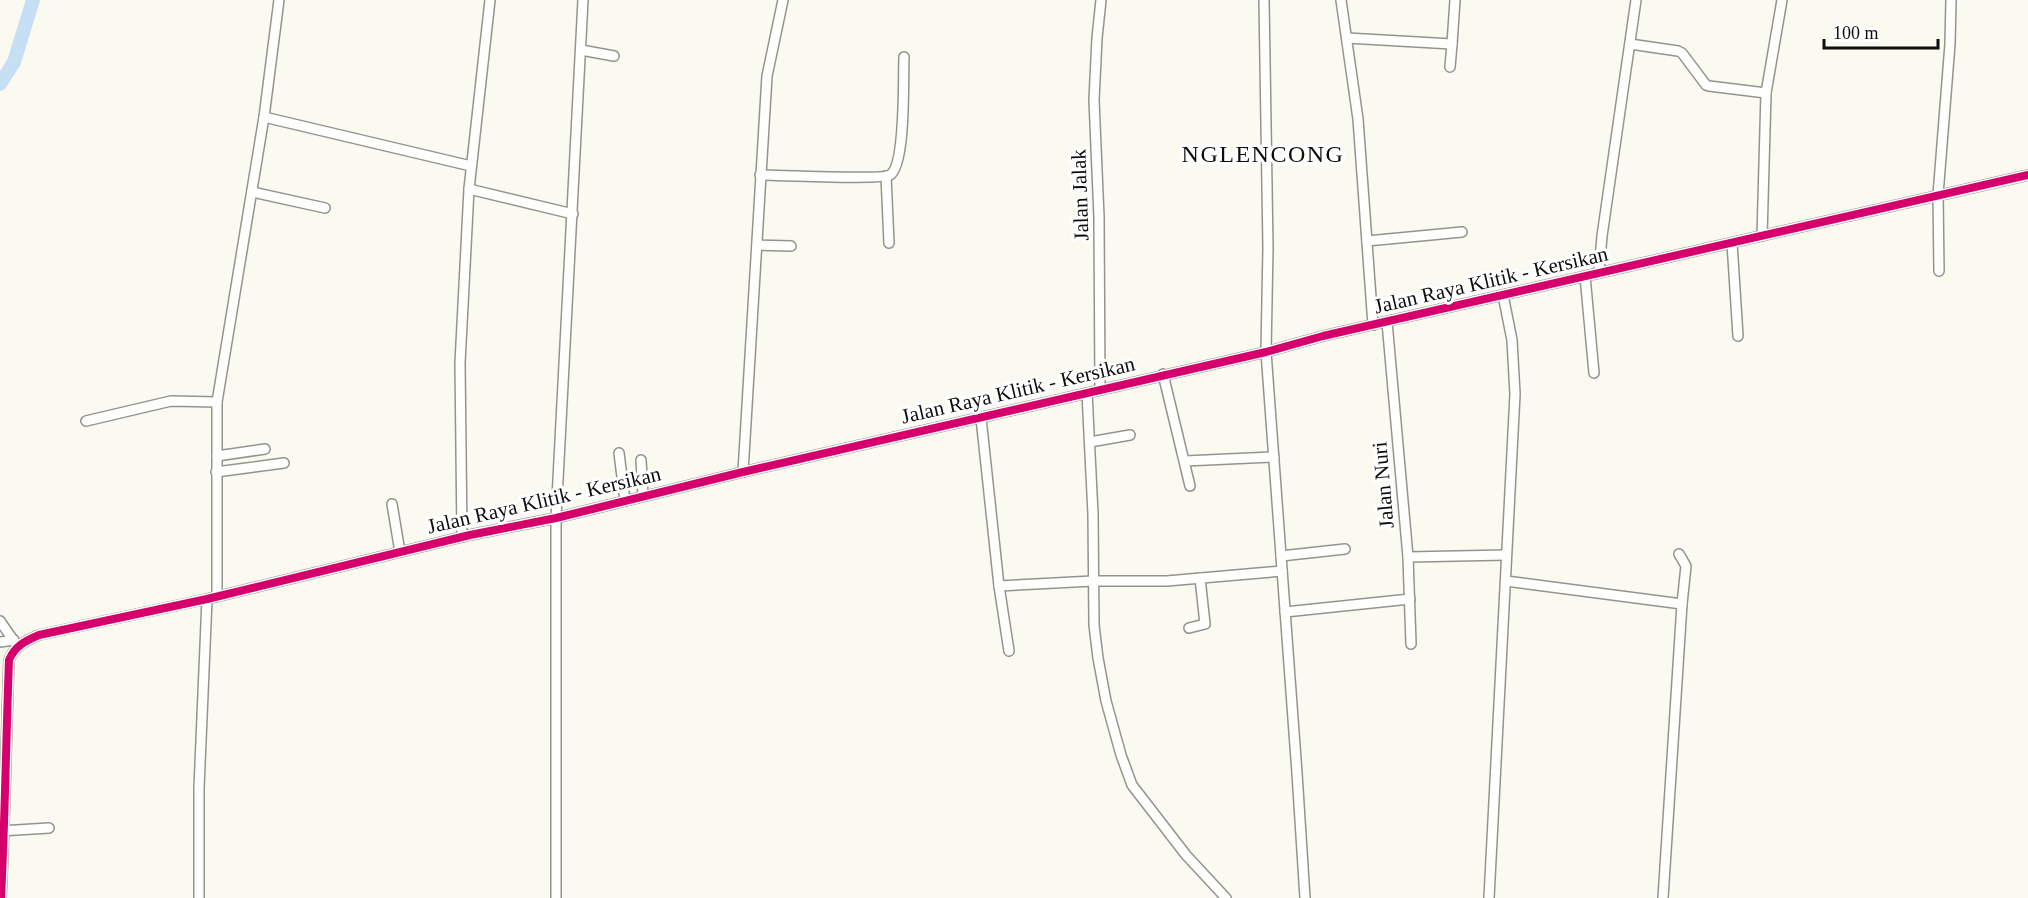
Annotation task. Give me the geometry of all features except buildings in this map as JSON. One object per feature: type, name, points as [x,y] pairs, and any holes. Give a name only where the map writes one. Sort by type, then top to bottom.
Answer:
[{"type":"street","points":[[199,898],[199,788],[212,597],[217,402],[264,117],[279,0]]},
{"type":"street","points":[[462,537],[460,363],[469,189],[490,0]]},
{"type":"street","points":[[556,898],[556,518],[583,0]]},
{"type":"street","points":[[743,472],[767,76],[783,0]]},
{"type":"street","name":"Jalan Jalak","points":[[1100,390],[1099,217],[1094,100],[1101,0]]},
{"type":"street","points":[[1264,0],[1268,129],[1266,352],[1305,898]]},
{"type":"street","points":[[1341,0],[1358,119],[1373,325]]},
{"type":"street","points":[[1450,67],[1455,0]]},
{"type":"street","points":[[1599,272],[1602,236],[1636,0]]},
{"type":"street","points":[[1762,236],[1766,93],[1782,0]]},
{"type":"street","points":[[1939,271],[1938,195],[1952,0]]},
{"type":"street","points":[[1347,39],[1452,44]]},
{"type":"street","points":[[1630,44],[1682,53],[1706,85],[1766,93]]},
{"type":"street","points":[[581,50],[614,56]]},
{"type":"street","points":[[760,175],[886,176],[891,174],[896,168],[902,141],[904,57]]},
{"type":"street","points":[[264,117],[471,166]]},
{"type":"street","name":"Jalan Raya Klitik - Kersikan","points":[[0,642],[25,641],[39,635],[212,597],[462,537],[556,518],[743,472],[1266,352],[1599,272],[2028,175]]},
{"type":"street","points":[[886,176],[889,243]]},
{"type":"street","points":[[469,189],[573,214]]},
{"type":"street","points":[[252,192],[325,208]]},
{"type":"street","points":[[1367,241],[1462,232]]},
{"type":"street","points":[[1732,243],[1738,336]]},
{"type":"street","points":[[757,245],[791,246]]},
{"type":"street","points":[[1585,276],[1594,374]]},
{"type":"street","points":[[1489,898],[1515,394],[1513,347],[1503,296]]},
{"type":"street","name":"Jalan Nuri","points":[[1387,322],[1408,557],[1410,644]]},
{"type":"street","points":[[1163,374],[1190,486]]},
{"type":"street","points":[[1087,393],[1094,625],[1106,701],[1129,780],[1186,855],[1226,898]]},
{"type":"street","points":[[86,422],[171,401],[217,402]]},
{"type":"street","points":[[981,418],[999,586],[1009,651]]},
{"type":"street","points":[[1090,442],[1130,435]]},
{"type":"street","points":[[217,456],[265,449]]},
{"type":"street","points":[[619,453],[625,501]]},
{"type":"street","points":[[1185,461],[1274,458]]},
{"type":"street","points":[[641,460],[643,496]]},
{"type":"street","points":[[216,472],[284,463]]},
{"type":"street","points":[[392,504],[400,552]]},
{"type":"street","points":[[1281,556],[1345,549]]},
{"type":"street","points":[[1663,898],[1686,566],[1678,554]]},
{"type":"street","points":[[1408,557],[1506,555]]},
{"type":"street","points":[[999,586],[1093,581],[1167,581],[1282,571]]},
{"type":"street","points":[[1189,628],[1205,624],[1200,578]]},
{"type":"street","points":[[1506,581],[1682,604]]},
{"type":"street","points":[[1285,612],[1410,599]]},
{"type":"street","points":[[0,621],[16,643],[9,660],[1,898]]},
{"type":"street","points":[[2,831],[49,828]]},
{"type":"waterway","points":[[0,84],[14,62],[33,0]]},
{"type":"cycle path","points":[[1,898],[9,660],[21,644],[39,635],[207,599],[470,535],[556,518],[743,472],[1266,352],[1323,336],[2028,175]]},
{"type":"district","name":"NGLENCONG","points":[[1263,154]]}]
